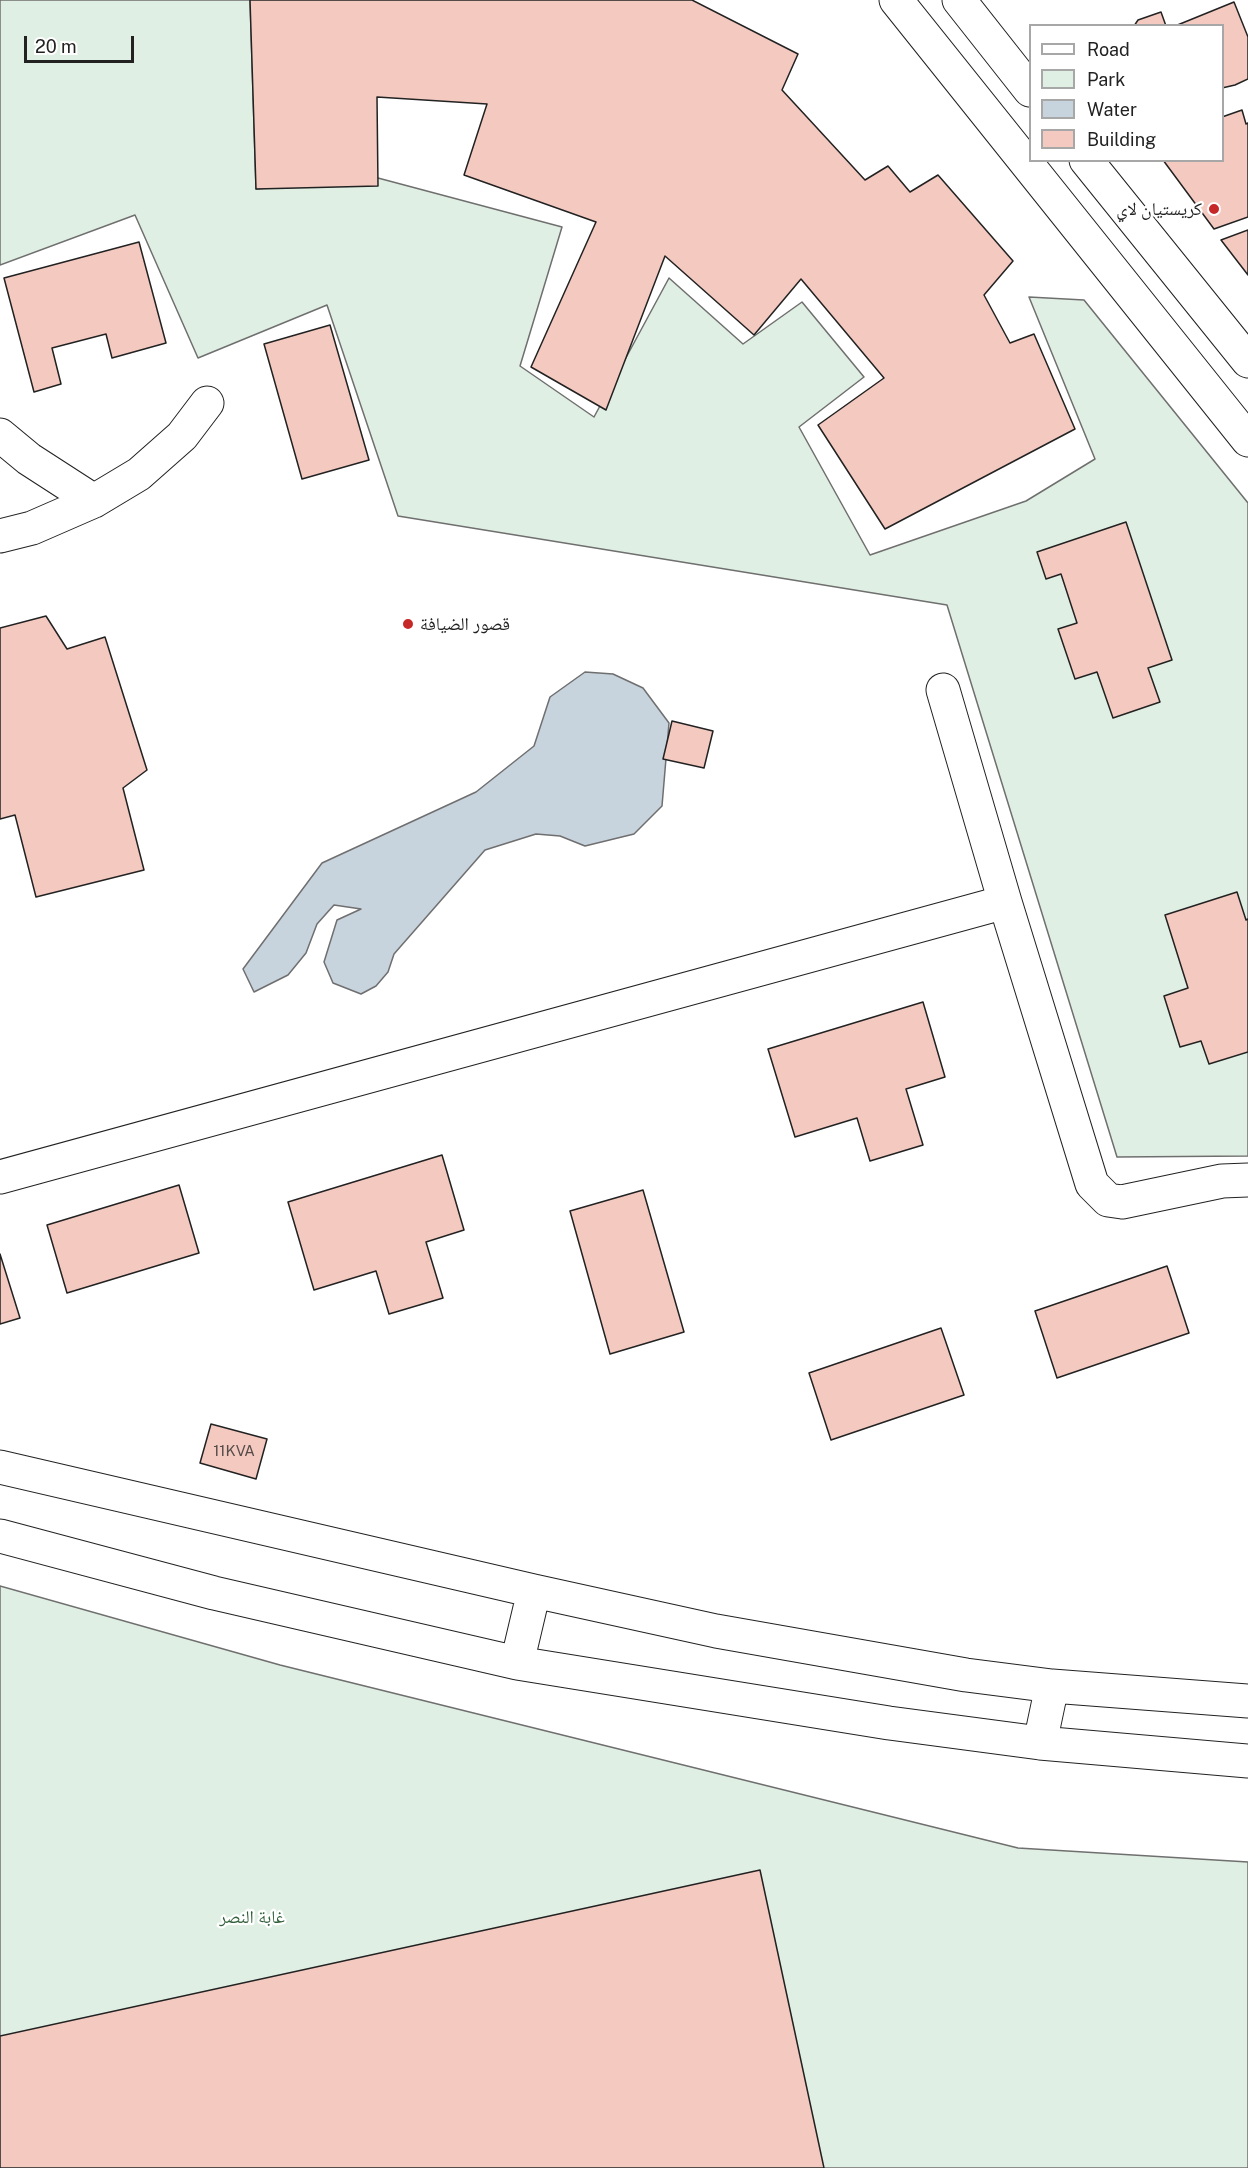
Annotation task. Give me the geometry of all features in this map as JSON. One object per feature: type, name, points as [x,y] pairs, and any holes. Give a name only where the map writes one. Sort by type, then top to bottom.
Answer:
[{"type":"main road","points":[[896,0],[1248,440]]},
{"type":"main road","points":[[958,0],[1029,89]]},
{"type":"main road","points":[[1049,193],[1088,162],[1248,361]]},
{"type":"main road","points":[[0,536],[32,528],[94,501],[139,474],[182,436],[207,403]]},
{"type":"main road","points":[[0,435],[29,459],[94,501]]},
{"type":"main road","points":[[943,690],[1005,902],[1092,1184],[1108,1200],[1122,1202],[1222,1181],[1248,1180]]},
{"type":"main road","points":[[0,1177],[1005,902]]},
{"type":"main road","points":[[0,1467],[534,1591],[728,1633],[891,1663],[1052,1686],[1248,1701]]},
{"type":"main road","points":[[0,1536],[214,1593],[517,1663],[889,1723],[1040,1743],[1248,1761]]},
{"type":"main road","points":[[517,1663],[534,1591]]},
{"type":"main road","points":[[1040,1743],[1052,1686]]},
{"type":"green space","points":[[0,0],[250,0],[256,189],[378,178],[562,227],[520,366],[594,417],[669,278],[743,344],[802,302],[864,377],[799,427],[870,555],[1026,501],[1095,459],[1029,297],[1084,300],[1248,503],[1248,1156],[1117,1157],[947,605],[398,516],[327,305],[198,358],[135,215],[0,265]]},
{"type":"green space","name":"غابة النصر","points":[[0,1586],[280,1665],[1018,1848],[1248,1862],[1248,2168],[0,2168]]},
{"type":"water","points":[[585,672],[613,674],[643,688],[669,723],[662,806],[634,834],[585,846],[560,836],[536,834],[485,850],[394,954],[388,972],[376,986],[361,994],[333,983],[324,962],[337,920],[361,909],[334,905],[317,924],[306,953],[288,975],[254,992],[243,969],[322,863],[476,792],[534,746],[550,697]]},
{"type":"building","points":[[250,0],[692,0],[798,54],[782,90],[865,180],[888,166],[910,192],[938,175],[1013,261],[984,295],[1010,343],[1034,334],[1075,429],[885,529],[818,425],[884,378],[801,279],[754,335],[665,256],[606,410],[531,367],[596,222],[464,175],[487,104],[377,97],[378,186],[256,189]]},
{"type":"building","points":[[1234,2],[1248,37],[1248,79],[1224,88],[1224,24],[1180,24]]},
{"type":"building","points":[[1161,12],[1165,24],[1135,24],[1138,20]]},
{"type":"building","points":[[1242,110],[1246,124],[1248,123],[1248,217],[1214,229],[1164,162],[1224,162],[1224,116]]},
{"type":"building","points":[[1248,230],[1248,275],[1221,240]]},
{"type":"building","points":[[139,242],[166,343],[112,358],[106,334],[52,348],[61,384],[34,392],[4,278]]},
{"type":"building","points":[[330,325],[369,460],[302,479],[264,344]]},
{"type":"building","points":[[1126,522],[1172,660],[1148,668],[1160,702],[1113,718],[1097,672],[1075,679],[1058,629],[1077,623],[1061,574],[1046,579],[1037,552]]},
{"type":"building","points":[[46,616],[67,649],[105,637],[147,770],[123,788],[144,870],[36,897],[15,815],[0,819],[0,628]]},
{"type":"building","points":[[672,721],[713,731],[704,768],[663,759]]},
{"type":"building","points":[[1237,892],[1246,920],[1248,919],[1248,1052],[1209,1064],[1201,1041],[1180,1047],[1164,996],[1188,988],[1165,915]]},
{"type":"building","points":[[923,1002],[945,1077],[906,1089],[923,1145],[870,1161],[857,1118],[795,1137],[768,1049]]},
{"type":"building","points":[[442,1155],[464,1230],[426,1242],[443,1298],[389,1314],[376,1271],[314,1290],[288,1202]]},
{"type":"building","points":[[179,1185],[199,1253],[67,1293],[47,1225]]},
{"type":"building","points":[[643,1190],[684,1332],[610,1354],[570,1211]]},
{"type":"building","points":[[0,1254],[20,1318],[0,1324]]},
{"type":"building","points":[[1167,1266],[1189,1333],[1057,1378],[1035,1311]]},
{"type":"building","points":[[941,1328],[964,1395],[831,1440],[809,1373]]},
{"type":"building","points":[[211,1424],[267,1439],[256,1479],[200,1463]]},
{"type":"building","points":[[760,1870],[824,2168],[0,2168],[0,2036]]},
{"type":"place","name":"كريستيان لاي","points":[[1214,209]]},
{"type":"place","name":"قصور الضيافة","points":[[408,624]]}]
